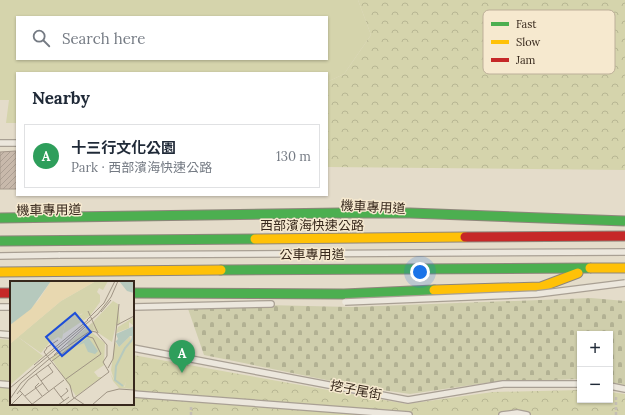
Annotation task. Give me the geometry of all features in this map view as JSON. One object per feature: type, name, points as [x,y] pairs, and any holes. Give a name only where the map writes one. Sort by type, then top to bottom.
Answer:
[{"type":"highway","points":[[0,218],[410,213],[625,221]]},
{"type":"highway","name":"西部濱海快速公路","points":[[0,241],[625,236]]},
{"type":"highway","points":[[134,293],[344,294],[469,288],[541,287],[590,268]]},
{"type":"highway","points":[[0,272],[625,268]]},
{"type":"lane","points":[[0,143],[16,143]]},
{"type":"lane","name":"機車專用道","points":[[367,207],[625,221]]},
{"type":"lane","name":"公車專用道","points":[[0,256],[625,252]]},
{"type":"lane","points":[[337,302],[537,294],[625,284]]},
{"type":"lane","points":[[134,307],[274,304]]},
{"type":"lane","points":[[0,334],[10,335]]},
{"type":"lane","name":"挖子尾街","points":[[134,348],[408,400],[503,384],[577,384]]},
{"type":"lane","points":[[613,386],[625,389]]},
{"type":"lane","points":[[134,394],[409,415]]},
{"type":"lane","points":[[502,415],[517,413],[527,415]]},
{"type":"path","points":[[616,415],[617,387]]},
{"type":"green space","points":[[0,0],[358,0],[371,35],[344,74],[328,82],[328,72],[16,72],[16,123],[6,123],[9,100],[0,100]]},
{"type":"green space","points":[[358,0],[625,0],[625,170],[328,167],[328,82],[344,74],[371,35]]},
{"type":"green space","points":[[591,298],[625,301],[625,385],[613,383],[613,331],[577,331],[577,379],[492,382],[410,394],[361,387],[204,355],[186,303],[352,307]]},
{"type":"green space","points":[[0,339],[10,340],[10,405],[134,405],[134,355],[407,404],[493,392],[577,390],[577,403],[613,403],[613,392],[625,394],[625,415],[0,415]]},
{"type":"building","points":[[16,151],[16,189],[0,189],[0,152]]},
{"type":"traffic: fast","points":[[0,218],[340,213]]},
{"type":"traffic: fast","points":[[340,213],[410,213],[625,221]]},
{"type":"traffic: fast","points":[[0,241],[255,239]]},
{"type":"traffic: fast","points":[[221,270],[590,268]]},
{"type":"traffic: fast","points":[[134,293],[344,294],[434,290]]},
{"type":"traffic: slow","points":[[255,239],[465,237]]},
{"type":"traffic: slow","points":[[590,268],[625,268]]},
{"type":"traffic: slow","points":[[0,272],[221,270]]},
{"type":"traffic: slow","points":[[434,290],[541,287],[578,273]]},
{"type":"traffic: jam","points":[[465,237],[625,236]]},
{"type":"traffic: jam","points":[[0,293],[10,293]]},
{"type":"place","name":"十三行文化公園","points":[[182,373]]}]
